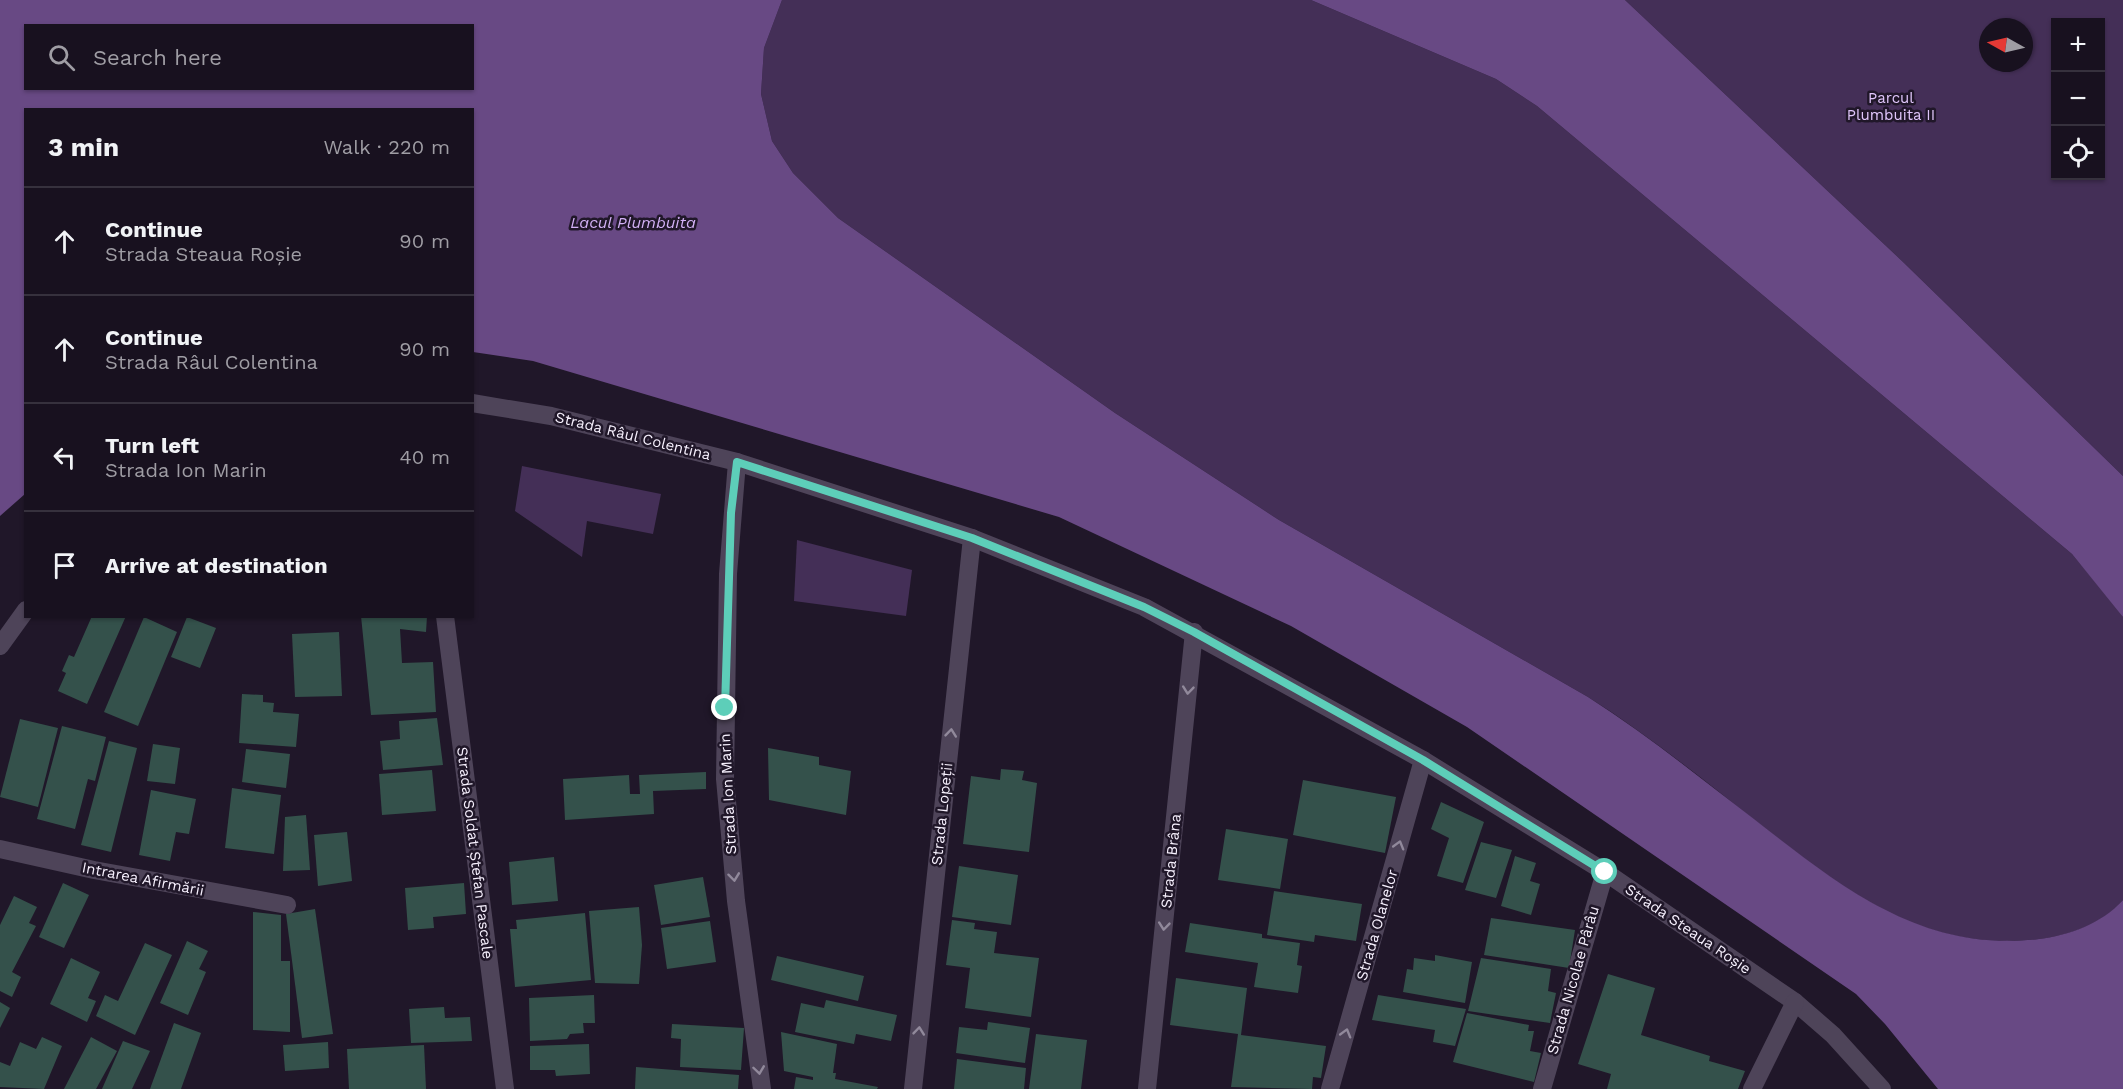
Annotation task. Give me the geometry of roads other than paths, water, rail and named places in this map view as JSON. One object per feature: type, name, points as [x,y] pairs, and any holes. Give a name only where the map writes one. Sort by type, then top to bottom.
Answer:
[{"type":"street","name":"Strada Râul Colentina","points":[[474,403],[551,416],[737,462],[972,538],[1144,607],[1194,632]]},
{"type":"street","name":"Strada Ion Marin","points":[[737,462],[731,513],[727,607],[724,779],[736,901],[762,1089]]},
{"type":"street","name":"Strada Lopeții","points":[[913,1089],[972,538]]},
{"type":"street","points":[[0,646],[24,613]]},
{"type":"street","name":"Strada Soldat Ștefan Pascale","points":[[445,618],[505,1089]]},
{"type":"street","name":"Strada Steaua Roșie","points":[[1194,632],[1423,760],[1605,872],[1795,1002],[1833,1035],[1882,1089]]},
{"type":"street","name":"Strada Brâna","points":[[1147,1089],[1194,632]]},
{"type":"street","name":"Strada Olanelor","points":[[1330,1089],[1423,760]]},
{"type":"street","name":"Intrarea Afirmării","points":[[0,849],[94,870],[287,905]]},
{"type":"street","name":"Strada Nicolae Pârâu","points":[[1542,1089],[1605,872]]},
{"type":"street","points":[[1752,1089],[1795,1002]]},
{"type":"water","name":"Lacul Plumbuita","points":[[0,0],[782,0],[764,48],[761,94],[772,141],[793,173],[838,218],[1115,413],[1279,520],[1610,711],[1818,868],[1884,909],[1920,925],[1957,936],[1996,941],[2039,939],[2062,935],[2095,922],[2123,900],[2123,1089],[1938,1089],[1885,1024],[1856,994],[1467,727],[1291,626],[1059,517],[533,361],[474,352],[474,108],[24,108],[24,495],[0,516]]},
{"type":"water","points":[[1311,0],[1625,0],[1902,261],[2123,476],[2123,617],[2072,554],[1537,106],[1496,79]]},
{"type":"park label","name":"Parcul Plumbuita II","points":[[1891,106]]}]
